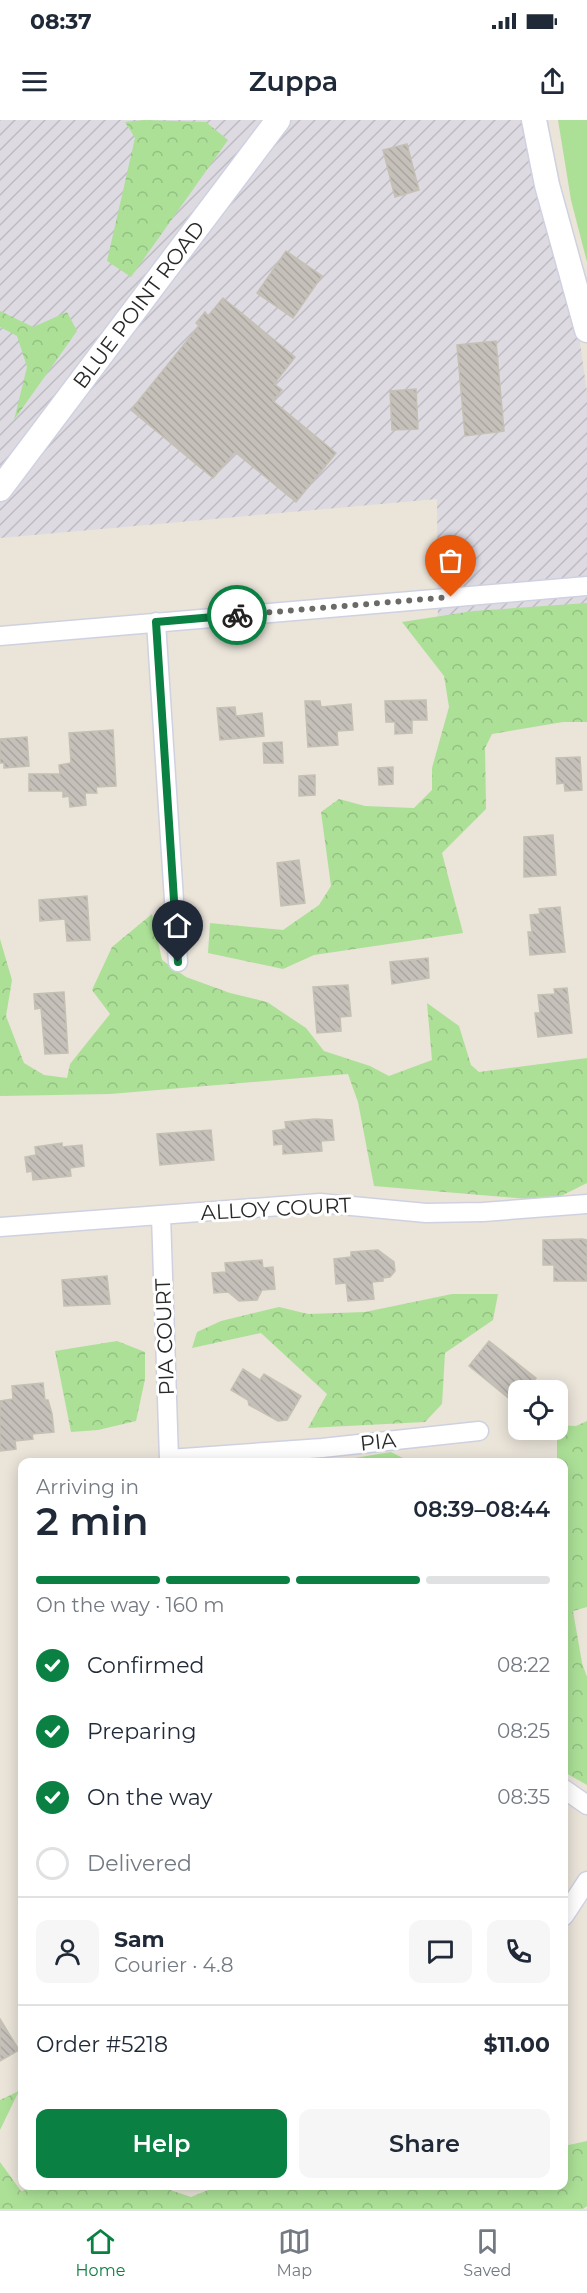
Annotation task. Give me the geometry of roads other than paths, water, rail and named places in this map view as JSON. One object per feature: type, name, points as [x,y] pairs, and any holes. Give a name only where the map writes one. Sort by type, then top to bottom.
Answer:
[{"type":"street","name":"BLUE POINT ROAD","points":[[0,489],[278,120]]},
{"type":"street","points":[[534,120],[548,185],[587,330]]},
{"type":"street","points":[[0,636],[587,586]]},
{"type":"street","points":[[156,622],[178,962]]},
{"type":"street","name":"ALLOY COURT","points":[[0,1227],[321,1203],[426,1213],[483,1212],[587,1203]]},
{"type":"street","name":"PIA COURT","points":[[161,1215],[169,1458]]},
{"type":"street","name":"PIA","points":[[183,1458],[322,1448],[478,1431]]},
{"type":"street","points":[[568,1792],[587,1805]]},
{"type":"street","points":[[568,1910],[587,1881]]}]
